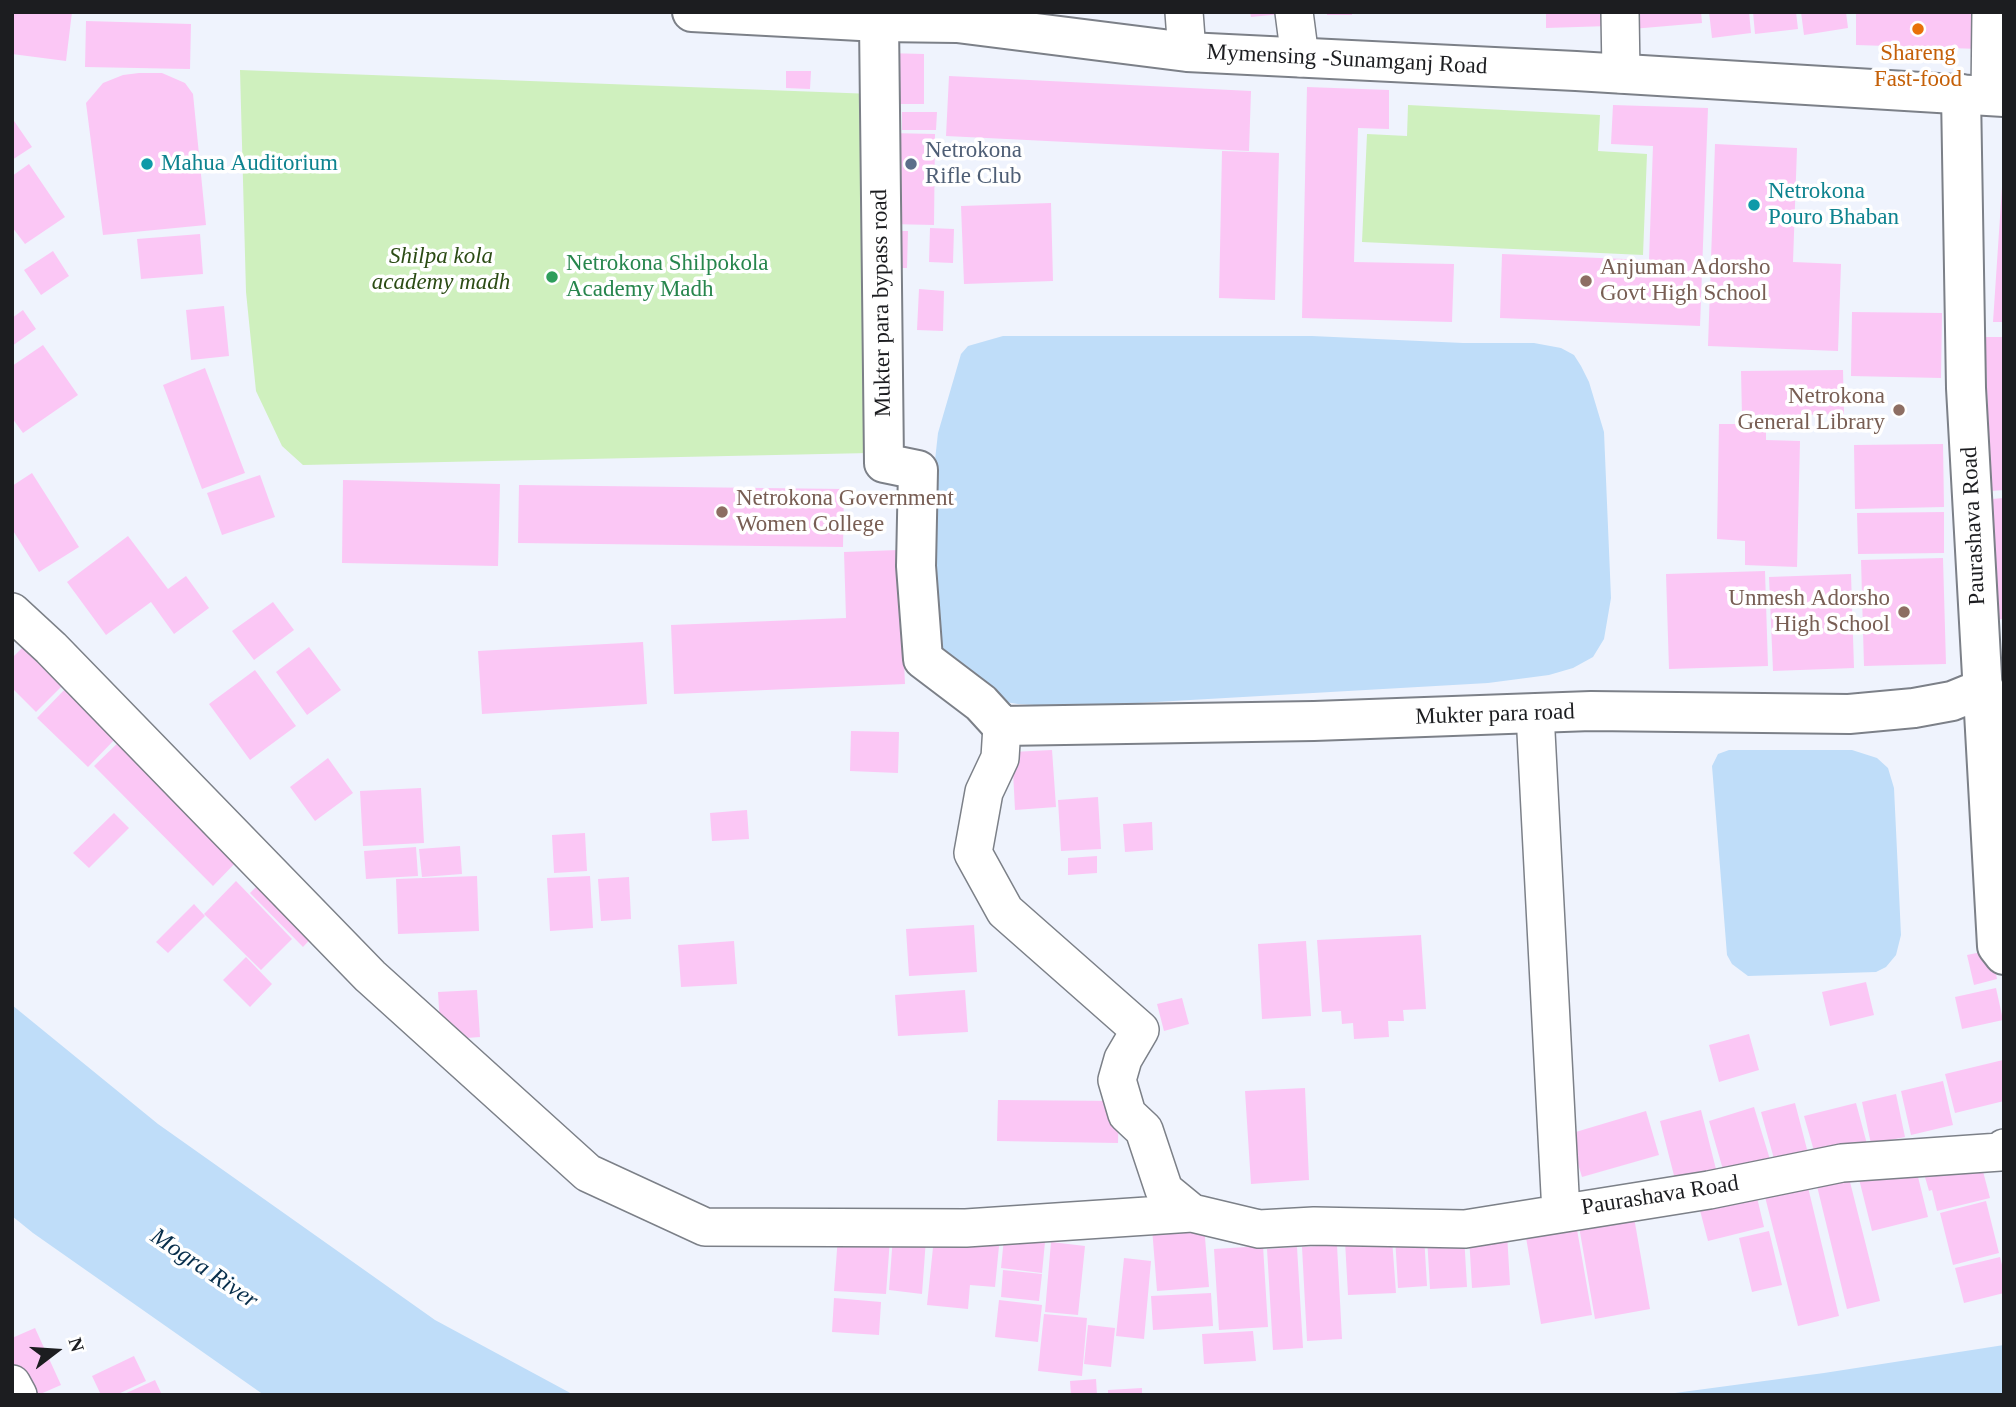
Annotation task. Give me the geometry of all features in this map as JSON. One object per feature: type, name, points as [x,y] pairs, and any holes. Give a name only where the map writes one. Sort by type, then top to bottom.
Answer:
[{"type":"street","name":"Mymensing -Sunamganj Road","points":[[692,12],[956,18],[1186,52],[1985,96]]},
{"type":"street","points":[[1184,12],[1186,52]]},
{"type":"street","points":[[1294,12],[1300,58]]},
{"type":"street","points":[[1620,12],[1621,74]]},
{"type":"street","points":[[1985,96],[1991,12]]},
{"type":"street","name":"Mukter para bypass road","points":[[879,17],[884,463],[918,470],[916,566],[923,659],[981,703],[1002,726]]},
{"type":"street","name":"Paurashava Road","points":[[1985,96],[1966,388],[1997,946],[2004,955]]},
{"type":"street","points":[[12,612],[51,648],[370,976],[588,1173],[705,1227],[966,1228],[1192,1213]]},
{"type":"street","name":"Mukter para road","points":[[1002,726],[1314,721],[1591,712],[1849,715],[1952,701],[1984,688]]},
{"type":"street","points":[[1535,713],[1561,1213]]},
{"type":"street","points":[[1002,726],[1000,758],[984,792],[973,853],[1005,911],[1140,1030],[1123,1059],[1117,1080],[1128,1114],[1144,1130],[1164,1190],[1192,1213]]},
{"type":"street","name":"Paurashava Road","points":[[1192,1213],[1259,1229],[1314,1226],[1465,1229],[1709,1190],[1842,1163],[2000,1152],[2004,1147]]},
{"type":"street","points":[[12,1384],[18,1395]]},
{"type":"green space","name":"Shilpa kola academy madh","points":[[240,70],[873,94],[870,453],[303,465],[282,446],[256,391],[246,292]]},
{"type":"green space","points":[[1408,105],[1600,115],[1598,151],[1647,154],[1643,255],[1362,242],[1367,134],[1407,136]]},
{"type":"water","points":[[1003,336],[1312,336],[1463,343],[1534,343],[1561,348],[1574,355],[1581,366],[1589,382],[1604,432],[1611,598],[1604,639],[1593,657],[1573,668],[1549,675],[1488,683],[1068,707],[993,700],[942,651],[925,551],[938,433],[961,354],[968,346]]},
{"type":"water","points":[[1729,750],[1852,750],[1877,758],[1888,768],[1894,788],[1901,935],[1896,955],[1886,967],[1876,972],[1748,976],[1732,964],[1727,955],[1712,766],[1718,754]]},
{"type":"water","name":"Mogra River","points":[[12,1005],[158,1124],[435,1320],[574,1395],[264,1395],[12,1216]]},
{"type":"water","points":[[2004,1345],[2004,1395],[1660,1395],[1824,1373]]},
{"type":"building","points":[[12,12],[72,12],[66,61],[12,54]]},
{"type":"building","points":[[1250,12],[1281,12],[1281,14],[1251,17]]},
{"type":"building","points":[[1327,12],[1352,12],[1352,15],[1327,15]]},
{"type":"building","points":[[1546,12],[1609,12],[1609,26],[1546,28]]},
{"type":"building","points":[[1630,12],[1701,12],[1702,23],[1632,29]]},
{"type":"building","points":[[1709,12],[1749,12],[1751,33],[1712,38]]},
{"type":"building","points":[[1753,12],[1796,12],[1798,29],[1755,34]]},
{"type":"building","points":[[1801,12],[1846,12],[1848,28],[1804,35]]},
{"type":"building","name":"Shareng Fast-food","points":[[1856,12],[1981,12],[1980,49],[1856,45]]},
{"type":"building","points":[[86,21],[191,24],[190,69],[85,67]]},
{"type":"building","points":[[886,53],[924,54],[924,104],[885,104]]},
{"type":"building","points":[[786,71],[811,71],[810,89],[786,88]]},
{"type":"building","name":"Mahua Auditorium","points":[[162,73],[185,83],[193,94],[206,225],[103,235],[86,103],[103,83],[123,75]]},
{"type":"building","points":[[949,76],[1251,91],[1249,151],[946,136]]},
{"type":"building","points":[[1307,87],[1389,90],[1389,129],[1358,128],[1354,262],[1454,264],[1452,322],[1302,318]]},
{"type":"building","points":[[1613,105],[1708,108],[1700,326],[1500,318],[1502,254],[1649,260],[1653,146],[1611,144]]},
{"type":"building","points":[[902,112],[937,112],[936,130],[902,130]]},
{"type":"building","points":[[12,118],[32,147],[12,160]]},
{"type":"building","points":[[889,133],[935,134],[934,225],[889,224]]},
{"type":"building","name":"Netrokona Pouro Bhaban","points":[[1715,144],[1797,148],[1793,262],[1841,264],[1838,351],[1708,346]]},
{"type":"building","points":[[1222,151],[1279,153],[1275,300],[1219,298]]},
{"type":"building","points":[[29,164],[65,217],[25,244],[12,227],[12,176]]},
{"type":"building","points":[[2002,187],[2004,322],[1993,322]]},
{"type":"building","points":[[1051,203],[1053,281],[964,284],[961,206]]},
{"type":"building","points":[[930,228],[954,229],[953,263],[929,262]]},
{"type":"building","points":[[887,231],[908,231],[907,268],[886,268]]},
{"type":"building","points":[[200,234],[203,274],[141,279],[137,239]]},
{"type":"building","points":[[53,251],[69,276],[41,295],[24,270]]},
{"type":"building","points":[[919,289],[944,291],[943,331],[917,330]]},
{"type":"building","points":[[224,306],[229,356],[191,360],[186,310]]},
{"type":"building","points":[[23,310],[36,329],[12,346],[12,318]]},
{"type":"building","points":[[1852,312],[1942,313],[1941,378],[1851,376]]},
{"type":"building","points":[[1985,337],[2004,337],[2004,490],[1991,491]]},
{"type":"building","points":[[43,345],[78,395],[23,433],[12,418],[12,366]]},
{"type":"building","points":[[205,368],[245,473],[202,489],[163,385]]},
{"type":"building","points":[[1843,370],[1844,414],[1742,416],[1741,371]]},
{"type":"building","points":[[1719,424],[1766,424],[1766,440],[1800,441],[1797,567],[1745,565],[1745,541],[1717,539]]},
{"type":"building","points":[[1943,444],[1944,507],[1855,509],[1854,445]]},
{"type":"building","points":[[32,473],[79,547],[39,572],[12,529],[12,486]]},
{"type":"building","points":[[260,475],[275,517],[222,535],[207,493]]},
{"type":"building","points":[[343,480],[500,484],[498,566],[342,563]]},
{"type":"building","points":[[519,485],[844,489],[843,547],[518,543]]},
{"type":"building","points":[[2004,498],[2004,619],[1988,620],[1979,500]]},
{"type":"building","points":[[1944,512],[1944,553],[1858,554],[1857,513]]},
{"type":"building","points":[[128,536],[168,589],[186,576],[209,608],[174,634],[151,602],[106,635],[67,582]]},
{"type":"building","points":[[899,550],[905,684],[674,694],[671,625],[846,618],[844,552]]},
{"type":"building","name":"Unmesh Adorsho High School","points":[[1943,558],[1946,664],[1864,666],[1861,560]]},
{"type":"building","points":[[1765,571],[1768,666],[1669,669],[1666,574]]},
{"type":"building","points":[[1851,574],[1854,668],[1773,671],[1769,577]]},
{"type":"building","points":[[273,602],[294,630],[254,660],[232,631]]},
{"type":"building","points":[[31,639],[70,678],[36,712],[12,688],[12,658]]},
{"type":"building","points":[[643,642],[647,704],[482,714],[478,651]]},
{"type":"building","points":[[309,647],[341,690],[307,715],[276,672]]},
{"type":"building","points":[[255,670],[296,726],[250,760],[209,704]]},
{"type":"building","points":[[68,686],[119,735],[88,767],[37,718]]},
{"type":"building","points":[[851,731],[899,732],[898,773],[850,771]]},
{"type":"building","points":[[125,736],[243,855],[213,886],[94,766]]},
{"type":"building","points":[[1052,750],[1056,807],[1015,810],[1012,752]]},
{"type":"building","points":[[328,758],[353,793],[315,821],[290,787]]},
{"type":"building","points":[[421,788],[424,843],[363,846],[360,791]]},
{"type":"building","points":[[1098,797],[1101,849],[1061,851],[1058,800]]},
{"type":"building","points":[[747,810],[749,839],[712,841],[710,813]]},
{"type":"building","points":[[114,813],[129,828],[89,868],[73,853]]},
{"type":"building","points":[[1152,822],[1153,850],[1125,852],[1123,824]]},
{"type":"building","points":[[585,833],[587,871],[554,873],[552,835]]},
{"type":"building","points":[[460,846],[462,874],[422,877],[419,849]]},
{"type":"building","points":[[416,847],[418,876],[366,879],[364,851]]},
{"type":"building","points":[[1097,856],[1097,873],[1068,875],[1068,858]]},
{"type":"building","points":[[267,876],[320,929],[303,947],[250,893]]},
{"type":"building","points":[[477,876],[479,931],[398,934],[396,879]]},
{"type":"building","points":[[590,876],[593,928],[550,931],[547,878]]},
{"type":"building","points":[[629,877],[631,919],[601,921],[598,879]]},
{"type":"building","points":[[236,881],[292,939],[261,970],[204,914]]},
{"type":"building","points":[[194,904],[205,916],[168,953],[156,942]]},
{"type":"building","points":[[974,925],[977,972],[909,976],[906,929]]},
{"type":"building","points":[[1421,935],[1426,1009],[1403,1010],[1404,1021],[1388,1021],[1389,1037],[1354,1039],[1353,1023],[1342,1024],[1341,1011],[1322,1012],[1317,940]]},
{"type":"building","points":[[734,941],[737,984],[681,987],[678,945]]},
{"type":"building","points":[[1306,941],[1311,1016],[1262,1019],[1258,944]]},
{"type":"building","points":[[1991,950],[1997,979],[1974,985],[1967,955]]},
{"type":"building","points":[[246,957],[272,984],[250,1007],[223,980]]},
{"type":"building","points":[[1866,982],[1874,1015],[1830,1026],[1822,992]]},
{"type":"building","points":[[1996,988],[2003,1020],[1962,1029],[1955,997]]},
{"type":"building","points":[[477,990],[480,1037],[441,1040],[438,992]]},
{"type":"building","points":[[965,990],[968,1032],[898,1036],[895,995]]},
{"type":"building","points":[[1182,998],[1189,1024],[1164,1031],[1157,1004]]},
{"type":"building","points":[[1749,1034],[1759,1070],[1719,1082],[1709,1045]]},
{"type":"building","points":[[2003,1060],[2004,1101],[1955,1113],[1945,1074]]},
{"type":"building","points":[[1943,1081],[1953,1125],[1911,1135],[1901,1091]]},
{"type":"building","points":[[1305,1088],[1309,1180],[1251,1184],[1245,1091]]},
{"type":"building","points":[[1896,1094],[1905,1137],[1871,1144],[1862,1102]]},
{"type":"building","points":[[998,1100],[1119,1101],[1118,1143],[997,1141]]},
{"type":"building","points":[[1795,1103],[1809,1157],[1776,1166],[1761,1112]]},
{"type":"building","points":[[1856,1103],[1867,1144],[1816,1158],[1804,1116]]},
{"type":"building","points":[[1754,1107],[1772,1166],[1726,1180],[1709,1121]]},
{"type":"building","points":[[1701,1110],[1719,1181],[1678,1191],[1660,1121]]},
{"type":"building","points":[[1646,1111],[1659,1155],[1582,1177],[1569,1134]]},
{"type":"building","points":[[1979,1156],[1990,1198],[1937,1211],[1923,1170]]},
{"type":"building","points":[[1914,1161],[1928,1217],[1872,1231],[1858,1175]]},
{"type":"building","points":[[1848,1174],[1880,1301],[1847,1309],[1816,1182]]},
{"type":"building","points":[[1806,1179],[1839,1316],[1798,1326],[1763,1189]]},
{"type":"building","points":[[1754,1185],[1764,1227],[1708,1241],[1697,1199]]},
{"type":"building","points":[[1986,1201],[1999,1253],[1953,1265],[1940,1213]]},
{"type":"building","points":[[1632,1206],[1650,1309],[1595,1319],[1577,1215]]},
{"type":"building","points":[[1575,1218],[1592,1315],[1541,1324],[1524,1226]]},
{"type":"building","points":[[1204,1225],[1209,1287],[1157,1291],[1152,1228]]},
{"type":"building","points":[[1769,1231],[1782,1285],[1752,1292],[1739,1238]]},
{"type":"building","points":[[1507,1233],[1510,1285],[1472,1288],[1469,1236]]},
{"type":"building","points":[[1424,1235],[1427,1286],[1398,1288],[1395,1236]]},
{"type":"building","points":[[1464,1235],[1467,1287],[1430,1289],[1427,1237]]},
{"type":"building","points":[[838,1236],[890,1239],[886,1294],[834,1291]]},
{"type":"building","points":[[893,1236],[926,1239],[922,1294],[889,1290]]},
{"type":"building","points":[[934,1238],[999,1246],[995,1287],[970,1285],[968,1309],[927,1305]]},
{"type":"building","points":[[1004,1238],[1045,1242],[1042,1273],[1001,1268]]},
{"type":"building","points":[[1392,1239],[1396,1293],[1348,1295],[1345,1241]]},
{"type":"building","points":[[1051,1242],[1085,1246],[1078,1315],[1045,1312]]},
{"type":"building","points":[[1337,1245],[1342,1339],[1307,1341],[1302,1247]]},
{"type":"building","points":[[1263,1246],[1268,1327],[1219,1330],[1214,1249]]},
{"type":"building","points":[[1297,1247],[1303,1348],[1273,1350],[1267,1249]]},
{"type":"building","points":[[2000,1257],[2004,1273],[2004,1293],[1964,1303],[1955,1268]]},
{"type":"building","points":[[1124,1258],[1151,1261],[1144,1339],[1116,1336]]},
{"type":"building","points":[[1003,1270],[1042,1274],[1039,1301],[1001,1297]]},
{"type":"building","points":[[1211,1293],[1213,1326],[1153,1330],[1151,1296]]},
{"type":"building","points":[[834,1298],[881,1302],[879,1335],[832,1332]]},
{"type":"building","points":[[999,1300],[1042,1305],[1038,1342],[995,1337]]},
{"type":"building","points":[[1044,1314],[1087,1318],[1082,1376],[1038,1371]]},
{"type":"building","points":[[1088,1325],[1115,1328],[1111,1367],[1084,1364]]},
{"type":"building","points":[[35,1328],[61,1385],[38,1395],[22,1395],[12,1372],[12,1338]]},
{"type":"building","points":[[1253,1331],[1256,1361],[1204,1364],[1202,1334]]},
{"type":"building","points":[[134,1356],[146,1381],[116,1395],[101,1395],[92,1376]]},
{"type":"building","points":[[1096,1379],[1097,1395],[1071,1395],[1070,1381]]},
{"type":"building","points":[[155,1380],[162,1395],[122,1395]]},
{"type":"building","points":[[1142,1388],[1142,1395],[1108,1395],[1108,1390]]},
{"type":"place","name":"Shareng Fast-food","points":[[1918,29]]},
{"type":"place","name":"Mahua Auditorium","points":[[147,164]]},
{"type":"place","name":"Netrokona Rifle Club","points":[[911,164]]},
{"type":"place","name":"Netrokona Pouro Bhaban","points":[[1754,205]]},
{"type":"place","name":"Netrokona Shilpokola Academy Madh","points":[[552,277]]},
{"type":"place","name":"Anjuman Adorsho Govt High School","points":[[1586,281]]},
{"type":"place","name":"Netrokona General Library","points":[[1899,410]]},
{"type":"place","name":"Netrokona Government Women College","points":[[722,512]]},
{"type":"place","name":"Unmesh Adorsho High School","points":[[1904,612]]}]
